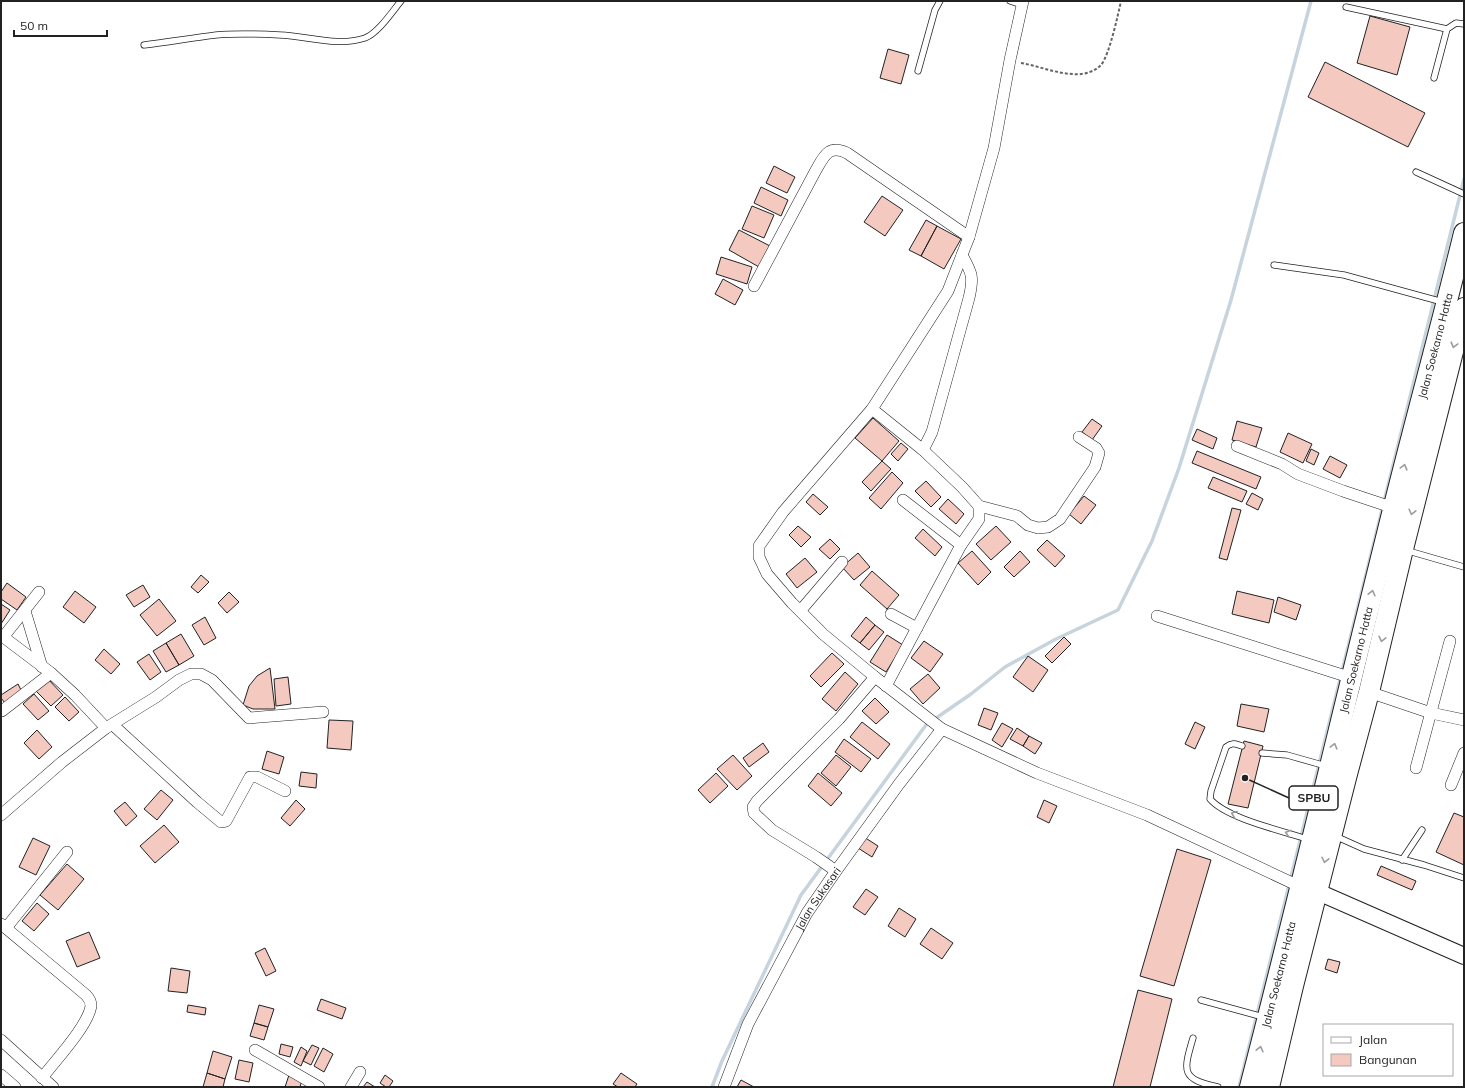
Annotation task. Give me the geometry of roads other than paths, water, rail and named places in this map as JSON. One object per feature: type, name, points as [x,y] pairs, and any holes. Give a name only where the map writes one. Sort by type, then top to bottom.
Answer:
[{"type":"highway","name":"Jalan Soekarno Hatta","points":[[1250,1087],[1264,1018],[1305,888],[1331,834],[1369,692],[1403,549],[1464,233]]},
{"type":"highway","name":"Jalan Soekarno Hatta","points":[[1269,1087],[1293,986],[1312,841],[1348,677],[1390,507],[1450,304]]},
{"type":"street","points":[[1023,3],[1010,60],[994,148],[969,237],[948,291],[872,409],[783,512],[759,546],[759,557],[767,574],[792,603],[801,610],[824,634],[886,686],[939,727],[1037,773],[1147,815],[1305,888],[1464,956]]},
{"type":"street","points":[[754,286],[822,159],[830,151],[839,149],[847,153],[969,237]]},
{"type":"street","points":[[923,450],[932,432],[971,290],[971,270],[962,255]]},
{"type":"street","points":[[872,409],[923,450],[962,486],[979,506],[1017,516],[1028,525],[1038,528],[1048,527],[1054,524],[1067,510],[1095,467],[1099,453],[1096,448],[1079,438]]},
{"type":"street","points":[[1237,446],[1282,464],[1298,474],[1390,507]]},
{"type":"street","points":[[903,500],[961,546]]},
{"type":"street","points":[[886,686],[961,546],[979,519],[979,506]]},
{"type":"street","points":[[801,610],[842,562]]},
{"type":"street","points":[[39,592],[4,636],[6,639],[47,670],[109,726],[221,822],[226,821],[250,777],[257,776],[285,791]]},
{"type":"street","points":[[25,611],[47,670]]},
{"type":"street","points":[[891,614],[917,628]]},
{"type":"street","points":[[1157,616],[1348,677]]},
{"type":"street","points":[[1416,768],[1426,711],[1450,641]]},
{"type":"street","points":[[2,711],[47,670]]},
{"type":"street","points":[[1,815],[62,762],[109,726],[156,697],[179,680],[191,674],[201,674],[212,680],[249,718],[323,712]]},
{"type":"street","points":[[833,869],[772,830],[754,813],[752,807],[839,719],[875,677]]},
{"type":"street","points":[[1369,692],[1426,711],[1464,720]]},
{"type":"street","name":"Jalan Sukasari","points":[[724,1087],[748,1024],[807,913],[833,869],[899,784],[939,727]]},
{"type":"street","points":[[1451,785],[1464,753]]},
{"type":"street","points":[[42,1078],[86,1020],[91,1005],[86,996],[4,926],[67,852]]},
{"type":"street","points":[[2,1044],[53,1087]]},
{"type":"street","points":[[255,1050],[319,1087]]},
{"type":"street","points":[[351,1087],[360,1072]]},
{"type":"street","points":[[1,1075],[15,1087]]},
{"type":"lane","points":[[144,45],[218,35],[281,35],[329,41],[357,40],[367,37],[373,33],[386,20],[401,1]]},
{"type":"lane","points":[[918,71],[935,10],[940,1]]},
{"type":"lane","points":[[1010,1],[1023,3]]},
{"type":"lane","points":[[1346,7],[1447,28],[1456,23],[1464,24]]},
{"type":"lane","points":[[1434,78],[1447,28]]},
{"type":"lane","points":[[1416,172],[1464,194]]},
{"type":"lane","points":[[1274,264],[1344,275],[1450,304]]},
{"type":"lane","points":[[1403,549],[1464,567]]},
{"type":"lane","points":[[1242,746],[1233,743],[1226,747],[1211,791],[1210,799],[1220,809],[1270,828],[1312,841]]},
{"type":"lane","points":[[1262,753],[1287,755],[1329,767]]},
{"type":"lane","points":[[1402,860],[1422,830]]},
{"type":"lane","points":[[1331,834],[1364,849],[1464,878]]},
{"type":"lane","points":[[1201,1000],[1264,1018]]},
{"type":"lane","points":[[1193,1038],[1186,1067],[1188,1075],[1195,1080],[1218,1087]]},
{"type":"waterway","points":[[712,1087],[722,1061],[801,895],[926,725],[971,694],[1005,667],[1056,639],[1118,610],[1152,541],[1179,468],[1231,300],[1311,1]]},
{"type":"waterway","points":[[1239,1087],[1464,179]]},
{"type":"place","name":"SPBU","points":[[1245,778]]}]
